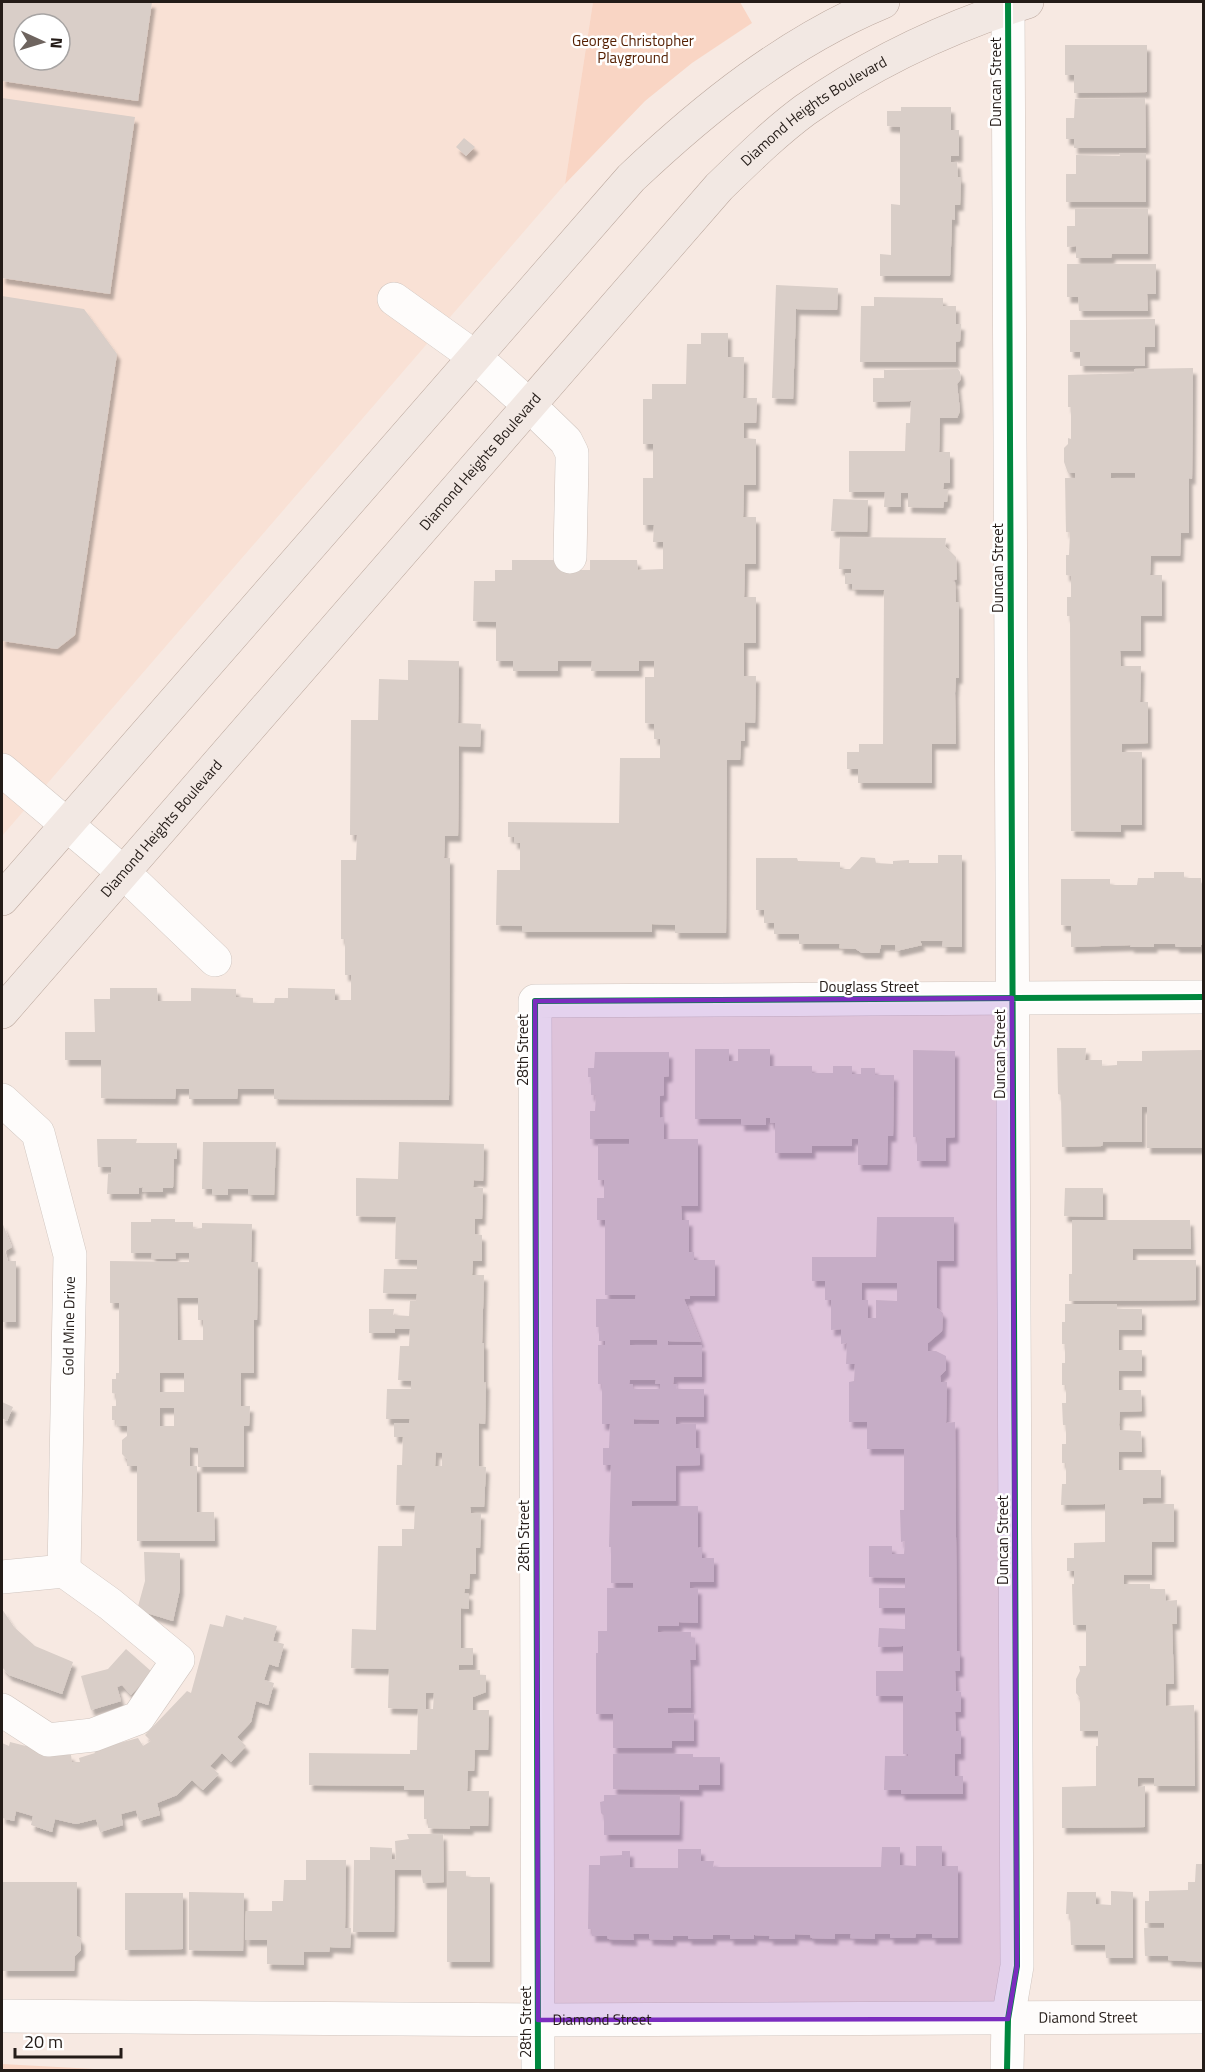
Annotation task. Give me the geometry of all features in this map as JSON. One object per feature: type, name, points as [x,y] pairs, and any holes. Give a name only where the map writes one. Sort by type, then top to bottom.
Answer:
[{"type":"main road","points":[[2,899],[618,193],[660,150],[737,86],[787,53],[839,23],[883,2]]},
{"type":"main road","name":"Diamond Heights Boulevard","points":[[2,1012],[719,187],[760,147],[803,112],[853,78],[908,48],[1014,4]]},
{"type":"street","name":"Duncan Street","points":[[1007,2070],[1008,2019],[1017,1966],[1012,998],[1014,4]]},
{"type":"street","points":[[394,299],[475,357],[530,405],[566,441],[572,453],[570,557]]},
{"type":"street","points":[[2,770],[65,826],[123,872],[215,960]]},
{"type":"street","name":"Douglass Street","points":[[535,1001],[1203,997]]},
{"type":"street","name":"28th Street","points":[[535,1001],[538,2070]]},
{"type":"street","name":"Gold Mine Drive","points":[[2,1100],[38,1133],[70,1255],[64,1571]]},
{"type":"street","points":[[2,1577],[64,1571],[110,1604],[178,1660],[138,1718],[93,1735],[48,1740],[2,1710]]},
{"type":"street","name":"Diamond Street","points":[[2,2016],[538,2020],[1203,2017]]},
{"type":"highlighted area","points":[[1012,998],[1017,1966],[1008,2019],[538,2020],[535,1001]]},
{"type":"shaded area","points":[[2,2],[593,2],[565,184],[2,836]]},
{"type":"green space","name":"George Christopher Playground","points":[[593,2],[740,2],[752,23],[692,63],[645,101],[565,184]]},
{"type":"green space","points":[[2,2064],[113,2070],[2,2070]]},
{"type":"building","points":[[2,2],[152,2],[138,101],[2,81]]},
{"type":"building","points":[[1065,45],[1147,45],[1147,92],[1074,93],[1074,75],[1065,75]]},
{"type":"building","points":[[2,98],[135,117],[110,294],[2,278]]},
{"type":"building","points":[[1145,98],[1146,148],[1074,148],[1074,139],[1066,139],[1066,118],[1074,118],[1075,99]]},
{"type":"building","points":[[901,107],[951,107],[951,130],[959,130],[959,156],[951,156],[951,162],[957,162],[958,177],[961,177],[960,205],[955,205],[955,220],[952,219],[950,276],[880,276],[880,254],[891,255],[891,204],[900,205],[900,127],[887,126],[887,111],[901,111]]},
{"type":"building","points":[[464,138],[475,147],[466,156],[456,147]]},
{"type":"building","points":[[1119,153],[1146,153],[1146,202],[1066,202],[1066,174],[1076,174],[1076,155],[1120,156]]},
{"type":"building","points":[[1075,209],[1148,209],[1148,254],[1112,254],[1111,258],[1076,258],[1076,246],[1067,247],[1067,226],[1075,226]]},
{"type":"building","points":[[1067,264],[1156,264],[1156,294],[1147,294],[1148,311],[1079,311],[1078,297],[1067,297]]},
{"type":"building","points":[[776,285],[838,288],[837,310],[796,309],[793,399],[772,398]]},
{"type":"building","points":[[2,296],[84,309],[117,354],[75,635],[57,649],[2,641]]},
{"type":"building","points":[[874,297],[943,298],[943,306],[956,306],[956,324],[961,324],[960,341],[956,342],[956,362],[860,362],[861,306],[874,306]]},
{"type":"building","points":[[1155,319],[1155,347],[1145,347],[1145,366],[1080,366],[1080,352],[1070,352],[1070,320]]},
{"type":"building","points":[[701,333],[728,333],[728,357],[744,357],[743,398],[757,398],[756,423],[744,423],[744,438],[756,439],[756,485],[744,485],[743,517],[756,517],[756,564],[745,564],[744,597],[756,597],[756,643],[744,643],[744,676],[756,676],[755,723],[745,722],[745,741],[741,741],[740,760],[727,760],[726,933],[675,933],[675,925],[652,924],[652,932],[522,932],[522,926],[496,925],[497,870],[520,870],[520,843],[514,843],[514,837],[508,837],[508,822],[619,823],[620,758],[660,758],[660,739],[654,739],[654,724],[645,723],[645,677],[654,677],[654,661],[639,661],[639,671],[591,671],[592,661],[558,661],[558,671],[513,671],[513,661],[496,661],[496,622],[473,621],[474,581],[495,581],[495,570],[512,570],[512,560],[561,560],[561,570],[590,570],[590,560],[637,560],[638,570],[663,569],[663,542],[653,542],[654,525],[643,525],[643,478],[653,478],[653,444],[643,444],[643,399],[652,399],[652,384],[686,384],[687,344],[701,344]]},
{"type":"building","points":[[1193,368],[1189,533],[1181,533],[1180,556],[1151,556],[1150,575],[1162,575],[1162,616],[1141,616],[1141,651],[1120,651],[1121,666],[1141,666],[1140,702],[1148,702],[1148,743],[1122,744],[1122,752],[1142,752],[1142,825],[1121,825],[1121,832],[1071,831],[1070,616],[1067,616],[1067,597],[1071,597],[1071,576],[1066,575],[1066,555],[1069,555],[1070,532],[1066,532],[1065,478],[1075,478],[1075,473],[1068,473],[1064,462],[1064,448],[1068,444],[1068,438],[1071,439],[1068,375],[1134,373],[1134,369]],"holes":[[[1111,473],[1135,473],[1135,478],[1111,478]]]},
{"type":"building","points":[[958,369],[961,379],[957,384],[960,411],[957,418],[940,418],[939,452],[950,452],[950,483],[944,483],[943,489],[948,489],[947,502],[944,502],[943,508],[908,507],[908,493],[901,493],[901,507],[884,507],[885,492],[849,492],[849,451],[905,451],[906,423],[910,423],[911,401],[873,402],[873,378],[884,378],[884,370]]},
{"type":"building","points":[[833,499],[868,500],[867,532],[831,531]]},
{"type":"building","points":[[840,537],[946,538],[945,546],[956,557],[957,579],[952,581],[955,582],[956,602],[959,602],[959,678],[956,678],[955,693],[956,744],[932,744],[932,783],[858,783],[858,769],[847,769],[847,752],[859,752],[859,744],[883,744],[884,590],[852,589],[852,584],[845,584],[845,573],[851,573],[851,569],[839,569]]},
{"type":"building","points":[[408,660],[459,661],[458,723],[481,724],[480,747],[459,746],[458,836],[445,836],[444,858],[450,858],[449,1100],[274,1099],[274,1089],[238,1089],[237,1099],[189,1099],[189,1089],[176,1089],[175,1099],[101,1098],[101,1060],[65,1060],[65,1032],[95,1032],[94,999],[110,999],[110,988],[157,988],[158,1001],[191,1001],[191,988],[236,989],[236,997],[253,998],[253,1003],[274,1003],[275,998],[288,998],[288,988],[335,989],[335,1000],[351,1000],[351,975],[345,975],[345,939],[341,939],[341,860],[356,860],[357,835],[350,835],[351,720],[378,720],[379,679],[408,680]]},
{"type":"building","points":[[938,855],[962,855],[962,947],[942,947],[943,941],[920,941],[922,945],[896,951],[895,945],[881,945],[879,953],[862,953],[856,949],[839,948],[840,944],[799,944],[799,934],[774,934],[774,923],[764,923],[764,910],[756,910],[756,858],[797,858],[798,861],[840,862],[840,869],[850,869],[861,857],[875,858],[876,863],[893,864],[893,861],[909,860],[909,863],[938,863]]},
{"type":"building","points":[[1154,872],[1184,872],[1184,878],[1201,878],[1201,884],[1203,884],[1203,945],[1201,947],[1154,944],[1154,947],[1130,947],[1131,945],[1071,947],[1071,926],[1061,925],[1061,879],[1110,879],[1110,885],[1137,885],[1138,878],[1154,878]]},
{"type":"building","points":[[1057,1048],[1086,1048],[1085,1060],[1102,1060],[1102,1066],[1117,1065],[1117,1061],[1142,1061],[1142,1051],[1203,1050],[1203,1148],[1147,1148],[1147,1107],[1142,1107],[1142,1142],[1103,1142],[1102,1146],[1062,1147]]},
{"type":"building","points":[[695,1049],[729,1049],[729,1061],[738,1061],[738,1049],[770,1049],[770,1066],[812,1066],[812,1073],[833,1073],[833,1066],[852,1066],[852,1074],[861,1074],[861,1068],[875,1068],[875,1075],[894,1075],[893,1136],[888,1136],[887,1165],[858,1165],[858,1139],[852,1139],[852,1146],[812,1146],[812,1153],[775,1153],[775,1123],[770,1123],[770,1118],[766,1118],[766,1125],[741,1125],[741,1119],[695,1119]]},
{"type":"building","points":[[913,1050],[955,1051],[955,1137],[946,1138],[946,1161],[917,1161],[917,1137],[913,1137]]},
{"type":"building","points":[[595,1052],[669,1052],[669,1076],[664,1077],[664,1095],[660,1096],[660,1118],[664,1117],[664,1139],[698,1139],[698,1206],[681,1206],[682,1220],[689,1220],[689,1252],[694,1252],[694,1260],[715,1260],[715,1296],[690,1296],[690,1299],[684,1299],[701,1342],[668,1341],[668,1345],[702,1345],[702,1377],[674,1377],[673,1384],[677,1384],[676,1389],[704,1389],[704,1417],[676,1417],[676,1424],[696,1424],[696,1448],[700,1448],[700,1465],[676,1466],[676,1501],[632,1501],[632,1506],[698,1506],[698,1548],[702,1547],[702,1558],[714,1558],[714,1582],[690,1582],[690,1588],[698,1588],[698,1623],[679,1622],[679,1626],[658,1626],[658,1632],[691,1632],[691,1638],[695,1638],[696,1660],[690,1660],[691,1708],[668,1708],[668,1713],[694,1714],[694,1741],[672,1741],[672,1748],[613,1748],[613,1714],[596,1714],[596,1653],[598,1653],[598,1631],[607,1631],[607,1588],[633,1588],[633,1583],[611,1583],[611,1547],[609,1547],[611,1465],[603,1465],[603,1448],[609,1448],[610,1424],[602,1424],[602,1384],[598,1384],[598,1345],[605,1345],[605,1341],[599,1341],[599,1327],[596,1327],[596,1299],[635,1299],[636,1295],[605,1295],[605,1220],[597,1220],[597,1198],[604,1198],[604,1180],[598,1180],[598,1144],[629,1144],[629,1139],[590,1139],[590,1111],[595,1111],[596,1095],[591,1095],[591,1077],[588,1077],[588,1068],[594,1068]],"holes":[[[630,1340],[657,1340],[658,1345],[630,1345]],[[630,1380],[656,1380],[655,1384],[660,1384],[660,1389],[633,1389],[633,1384],[629,1384]],[[634,1419],[659,1420],[659,1424],[634,1424]]]},
{"type":"building","points":[[97,1139],[137,1139],[136,1143],[177,1143],[173,1188],[163,1188],[163,1192],[142,1192],[143,1187],[139,1188],[139,1194],[107,1194],[108,1174],[111,1174],[111,1167],[98,1167]]},
{"type":"building","points":[[203,1142],[276,1142],[274,1195],[248,1195],[248,1189],[228,1189],[228,1195],[212,1195],[212,1189],[202,1189]]},
{"type":"building","points":[[399,1142],[484,1144],[483,1181],[474,1180],[473,1187],[483,1188],[482,1219],[475,1219],[475,1234],[482,1235],[482,1261],[473,1261],[472,1275],[484,1275],[482,1343],[484,1343],[484,1383],[486,1382],[485,1424],[479,1423],[479,1466],[486,1467],[484,1507],[470,1507],[471,1513],[481,1513],[480,1548],[476,1548],[476,1574],[470,1574],[469,1589],[465,1589],[464,1593],[469,1594],[469,1609],[461,1608],[461,1648],[473,1648],[473,1665],[459,1665],[459,1670],[480,1670],[480,1675],[486,1675],[486,1692],[473,1697],[473,1710],[489,1710],[488,1750],[475,1750],[474,1771],[468,1771],[467,1791],[489,1791],[488,1826],[470,1826],[470,1829],[428,1828],[428,1819],[424,1819],[424,1790],[404,1790],[404,1786],[309,1785],[309,1753],[410,1754],[410,1750],[417,1750],[418,1709],[388,1708],[389,1669],[351,1668],[352,1629],[376,1630],[378,1546],[402,1546],[402,1529],[414,1529],[415,1506],[396,1505],[397,1465],[402,1465],[403,1437],[394,1437],[394,1423],[409,1423],[410,1419],[386,1419],[387,1389],[411,1389],[411,1381],[398,1380],[400,1346],[409,1346],[410,1329],[395,1329],[395,1333],[369,1333],[369,1309],[394,1309],[393,1315],[409,1316],[410,1301],[416,1301],[417,1294],[383,1293],[384,1269],[417,1269],[417,1260],[395,1259],[396,1217],[356,1216],[356,1178],[398,1179]],"holes":[[[436,1452],[442,1453],[442,1466],[435,1466]],[[426,1693],[434,1693],[433,1709],[426,1709]]]},
{"type":"building","points":[[1065,1188],[1103,1188],[1103,1217],[1064,1216]]},
{"type":"building","points":[[877,1217],[954,1217],[954,1261],[937,1261],[937,1308],[943,1313],[942,1331],[928,1343],[928,1351],[936,1351],[946,1356],[946,1370],[940,1376],[941,1382],[947,1382],[946,1423],[955,1422],[957,1651],[960,1651],[960,1671],[955,1671],[956,1691],[961,1692],[961,1712],[955,1712],[956,1731],[961,1731],[961,1754],[955,1754],[955,1776],[963,1776],[963,1794],[901,1794],[901,1790],[884,1790],[885,1756],[908,1756],[908,1754],[903,1754],[903,1696],[876,1696],[876,1671],[903,1671],[903,1646],[878,1647],[879,1628],[905,1629],[905,1608],[879,1608],[879,1588],[905,1588],[905,1578],[869,1577],[869,1546],[892,1546],[892,1554],[904,1554],[905,1541],[901,1542],[900,1510],[904,1510],[904,1449],[867,1449],[867,1422],[849,1422],[849,1382],[854,1381],[855,1364],[846,1364],[847,1343],[841,1344],[841,1329],[831,1330],[831,1300],[825,1300],[825,1281],[812,1281],[812,1257],[876,1257]],"holes":[[[862,1283],[897,1283],[897,1301],[876,1300],[876,1318],[868,1318],[868,1300],[862,1300]]]},
{"type":"building","points":[[151,1219],[175,1219],[175,1222],[193,1222],[193,1229],[202,1228],[202,1223],[252,1224],[251,1262],[258,1262],[257,1320],[254,1320],[254,1373],[241,1373],[241,1406],[250,1406],[249,1426],[244,1426],[244,1467],[198,1467],[198,1448],[190,1447],[190,1466],[197,1466],[197,1512],[214,1512],[215,1541],[137,1541],[137,1466],[127,1466],[127,1459],[122,1454],[122,1440],[127,1436],[127,1426],[117,1426],[116,1420],[112,1420],[112,1406],[116,1406],[116,1394],[112,1393],[112,1379],[116,1379],[116,1373],[119,1373],[119,1303],[110,1303],[110,1261],[189,1262],[189,1253],[175,1253],[176,1259],[151,1259],[152,1253],[131,1253],[131,1222],[151,1222]],"holes":[[[177,1298],[198,1298],[198,1320],[203,1320],[203,1340],[178,1340]],[[160,1373],[184,1373],[184,1392],[160,1392]],[[160,1408],[174,1408],[174,1426],[160,1426]]]},
{"type":"building","points":[[1072,1220],[1190,1220],[1191,1249],[1133,1249],[1133,1260],[1196,1260],[1196,1300],[1069,1301],[1069,1274],[1072,1274]]},
{"type":"building","points":[[2,1222],[12,1247],[5,1251],[8,1261],[16,1261],[16,1322],[2,1322]]},
{"type":"building","points":[[1065,1304],[1117,1304],[1117,1309],[1142,1309],[1142,1330],[1119,1330],[1119,1350],[1142,1350],[1142,1371],[1119,1371],[1119,1390],[1141,1390],[1142,1411],[1120,1412],[1119,1425],[1120,1430],[1141,1431],[1142,1452],[1119,1452],[1119,1470],[1161,1470],[1161,1498],[1143,1498],[1143,1504],[1174,1504],[1174,1542],[1152,1542],[1152,1575],[1124,1575],[1124,1584],[1150,1584],[1150,1589],[1165,1589],[1166,1601],[1177,1600],[1177,1624],[1172,1624],[1174,1684],[1166,1684],[1166,1706],[1194,1705],[1195,1786],[1154,1786],[1154,1778],[1138,1778],[1138,1787],[1145,1786],[1145,1827],[1062,1828],[1062,1787],[1096,1786],[1096,1746],[1098,1746],[1098,1731],[1080,1731],[1080,1698],[1076,1693],[1076,1679],[1080,1671],[1079,1666],[1086,1666],[1086,1625],[1073,1625],[1074,1571],[1067,1571],[1067,1558],[1074,1558],[1074,1543],[1105,1542],[1105,1504],[1061,1505],[1062,1484],[1066,1484],[1066,1463],[1062,1463],[1062,1444],[1066,1444],[1066,1425],[1063,1425],[1062,1403],[1066,1403],[1066,1385],[1062,1385],[1065,1344],[1062,1344],[1062,1322],[1065,1322]]},
{"type":"building","points":[[2,1402],[13,1407],[7,1421],[2,1418]]},
{"type":"building","points":[[144,1552],[180,1553],[180,1589],[173,1621],[137,1610],[145,1581]]},
{"type":"building","points":[[2,1609],[14,1627],[35,1646],[73,1662],[62,1694],[9,1675],[2,1667]]},
{"type":"building","points":[[226,1615],[243,1620],[244,1617],[277,1626],[273,1641],[284,1644],[278,1667],[269,1664],[264,1680],[274,1683],[268,1705],[256,1701],[251,1722],[237,1737],[246,1746],[231,1762],[222,1753],[210,1766],[219,1774],[203,1790],[192,1780],[177,1795],[157,1803],[160,1815],[139,1821],[136,1810],[121,1814],[123,1825],[100,1832],[96,1819],[76,1824],[55,1819],[52,1832],[31,1825],[33,1816],[16,1811],[14,1821],[2,1818],[2,1743],[9,1746],[10,1742],[26,1746],[27,1743],[71,1755],[72,1762],[80,1762],[79,1758],[95,1753],[93,1750],[138,1738],[143,1746],[151,1741],[145,1735],[187,1691],[191,1693],[210,1624],[223,1627]]},
{"type":"building","points":[[126,1649],[152,1672],[131,1695],[122,1685],[117,1687],[121,1701],[91,1710],[81,1676],[108,1669]]},
{"type":"building","points":[[613,1754],[693,1754],[693,1757],[720,1757],[720,1785],[699,1785],[699,1790],[613,1789]]},
{"type":"building","points":[[604,1795],[680,1795],[679,1835],[604,1835],[604,1816],[601,1813],[600,1802],[604,1801]]},
{"type":"building","points":[[407,1834],[443,1834],[444,1882],[423,1883],[421,1870],[395,1870],[394,1932],[353,1932],[354,1860],[370,1860],[370,1847],[392,1848],[392,1859],[396,1860],[395,1841],[409,1839]]},
{"type":"building","points":[[916,1846],[942,1846],[942,1866],[958,1866],[958,1938],[932,1938],[932,1934],[916,1934],[915,1938],[890,1938],[890,1934],[875,1934],[875,1939],[850,1938],[851,1934],[835,1934],[835,1939],[811,1938],[810,1935],[795,1934],[795,1939],[769,1939],[770,1936],[754,1935],[754,1939],[730,1939],[730,1935],[713,1935],[713,1939],[688,1939],[688,1936],[673,1936],[673,1940],[649,1939],[649,1934],[633,1934],[634,1940],[592,1936],[592,1929],[588,1929],[589,1865],[600,1865],[600,1856],[622,1855],[622,1851],[630,1851],[630,1867],[678,1868],[678,1849],[701,1849],[701,1861],[714,1861],[713,1867],[881,1867],[882,1847],[900,1847],[900,1865],[916,1866]]},
{"type":"building","points":[[306,1860],[346,1860],[345,1928],[351,1928],[350,1948],[330,1947],[329,1952],[304,1952],[304,1965],[267,1964],[267,1940],[245,1940],[246,1911],[272,1911],[272,1901],[283,1901],[284,1880],[306,1880]]},
{"type":"building","points":[[1196,1864],[1203,1864],[1203,1962],[1168,1960],[1168,1956],[1145,1956],[1144,1928],[1164,1928],[1164,1923],[1145,1923],[1145,1901],[1149,1901],[1149,1891],[1188,1890],[1188,1882],[1195,1882]]},
{"type":"building","points":[[447,1871],[466,1871],[466,1877],[490,1877],[490,1962],[447,1962]]},
{"type":"building","points":[[2,1882],[77,1882],[77,1936],[81,1939],[81,1950],[75,1956],[74,1971],[3,1971]]},
{"type":"building","points":[[1111,1891],[1133,1892],[1133,1958],[1106,1958],[1105,1945],[1071,1945],[1070,1914],[1066,1914],[1067,1892],[1096,1892],[1096,1904],[1111,1905]]},
{"type":"building","points":[[189,1892],[244,1893],[243,1951],[189,1950]]},
{"type":"building","points":[[125,1893],[183,1893],[183,1949],[125,1950]]},
{"type":"cycle path","points":[[1007,2070],[1008,2019],[1017,1966],[1008,2]]},
{"type":"cycle path","points":[[538,2070],[535,1001],[1204,997]]}]
